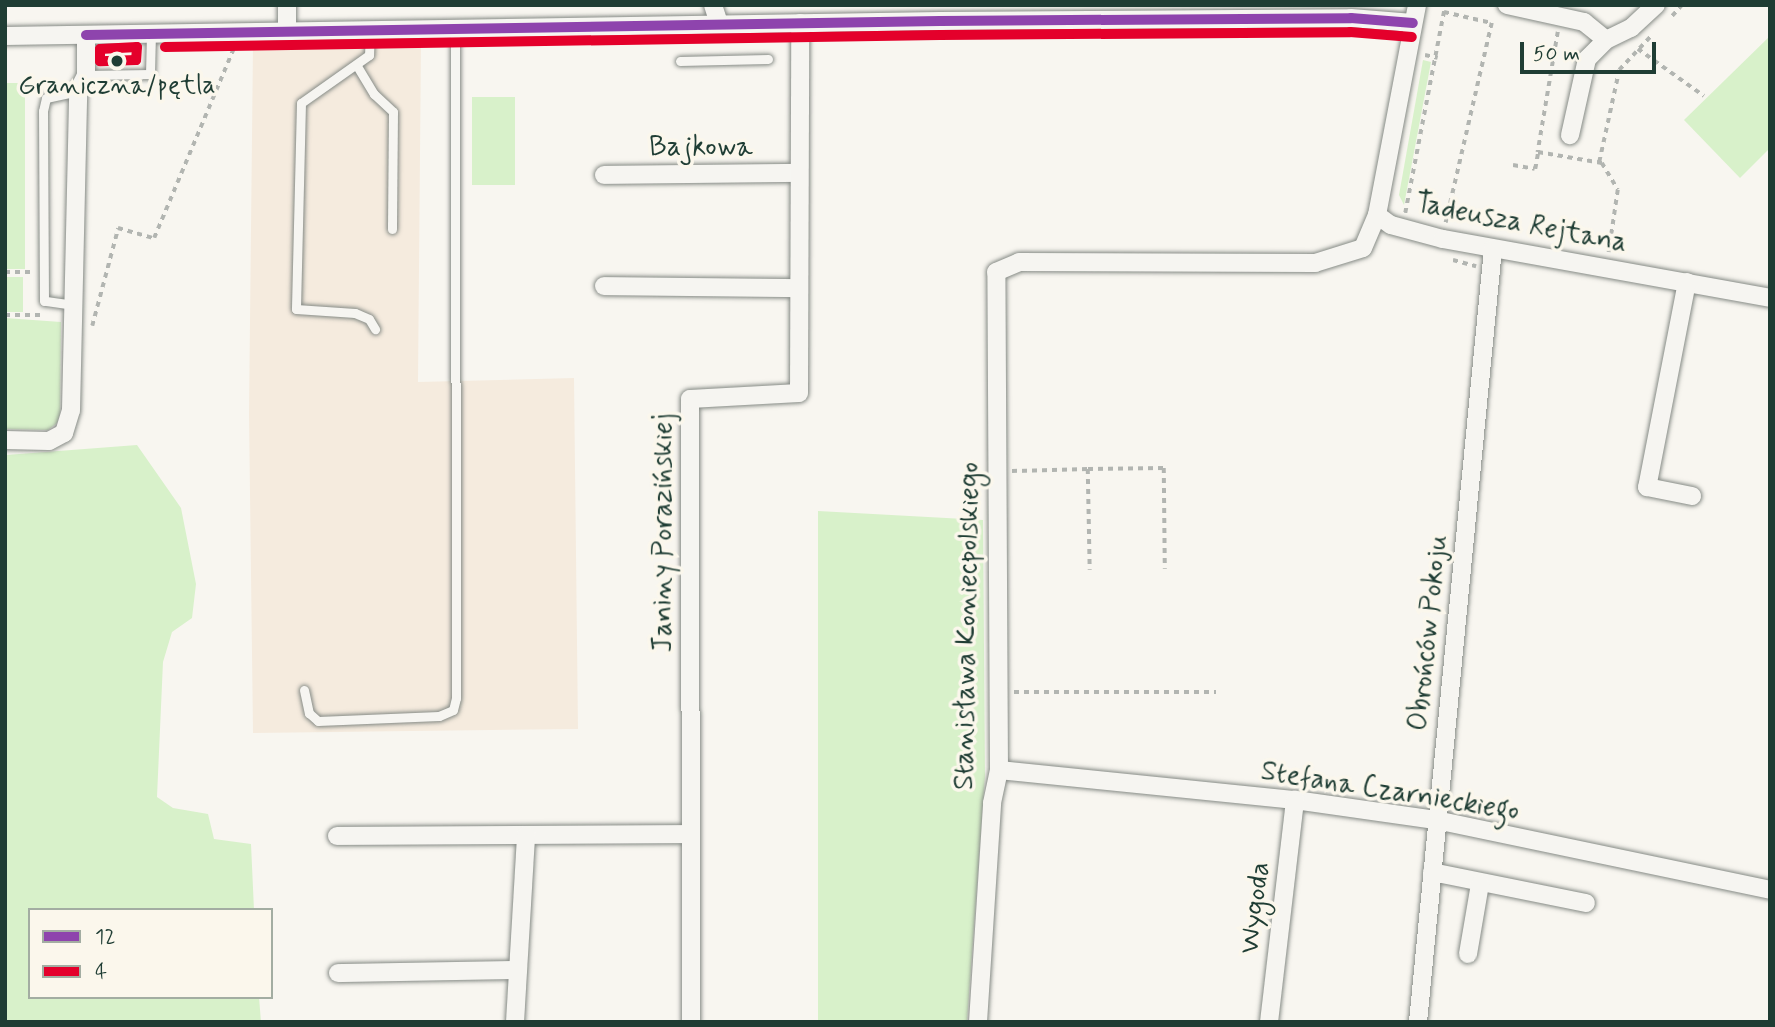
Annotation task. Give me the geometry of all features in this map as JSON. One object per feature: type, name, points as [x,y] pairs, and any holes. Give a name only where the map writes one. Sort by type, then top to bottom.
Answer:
[{"type":"street","points":[[286,31],[287,5]]},
{"type":"street","points":[[713,5],[719,24]]},
{"type":"street","points":[[1507,5],[1584,22],[1606,40]]},
{"type":"street","points":[[1570,135],[1587,59],[1606,40],[1631,28],[1656,5]]},
{"type":"street","points":[[5,36],[370,27],[800,23],[938,13],[1349,11],[1415,14],[1377,215]]},
{"type":"street","name":"Janiny Porazińskiej","points":[[691,1022],[690,399],[799,393],[800,23]]},
{"type":"street","points":[[5,440],[50,440],[64,433],[71,410],[78,91],[86,75],[86,35]]},
{"type":"street","name":"Bajkowa","points":[[604,174],[798,173]]},
{"type":"street","name":"Tadeusza Rejtana","points":[[996,272],[1019,262],[1315,263],[1363,248],[1377,215],[1391,225],[1445,230],[1493,249],[1687,282],[1769,292]]},
{"type":"street","name":"Obrońców Pokoju","points":[[1418,1022],[1493,249]]},
{"type":"street","name":"Stanisława Koniecpolskiego","points":[[978,1022],[992,803],[999,770],[996,272]]},
{"type":"street","points":[[1687,282],[1647,487],[1692,496]]},
{"type":"street","points":[[604,286],[798,288]]},
{"type":"street","name":"Stefana Czarnieckiego","points":[[999,770],[1295,800],[1436,820],[1770,890]]},
{"type":"street","name":"Wygoda","points":[[1269,1022],[1295,800]]},
{"type":"street","points":[[337,836],[691,834]]},
{"type":"street","points":[[515,1022],[526,835]]},
{"type":"street","points":[[1433,872],[1480,884],[1586,903]]},
{"type":"street","points":[[1468,954],[1480,884]]},
{"type":"street","points":[[338,972],[518,970]]},
{"type":"lane","points":[[370,27],[369,55],[301,103],[296,309],[355,313],[369,319],[375,329]]},
{"type":"lane","points":[[304,690],[309,713],[318,721],[439,716],[453,710],[456,698],[455,27]]},
{"type":"lane","points":[[86,75],[150,74],[150,33]]},
{"type":"lane","points":[[680,61],[768,58]]},
{"type":"lane","points":[[357,66],[374,94],[393,113],[393,229]]},
{"type":"lane","points":[[74,305],[44,301],[43,111],[46,98],[78,91]]},
{"type":"path","points":[[1415,216],[1404,214],[1445,5]]},
{"type":"path","points":[[1664,23],[1682,5]]},
{"type":"path","points":[[1444,12],[1492,23],[1439,252],[1446,259],[1478,267],[1477,278]]},
{"type":"path","points":[[1599,162],[1614,83],[1637,49],[1656,32]]},
{"type":"path","points":[[90,336],[118,228],[154,237],[237,41]]},
{"type":"path","points":[[1637,49],[1704,96]]},
{"type":"path","points":[[1513,165],[1535,169],[1538,152]]},
{"type":"path","points":[[1436,220],[1445,230]]},
{"type":"path","points":[[1445,230],[1457,224]]},
{"type":"path","points":[[1596,249],[1622,254]]},
{"type":"path","points":[[5,272],[42,272]]},
{"type":"path","points":[[1004,480],[1010,471],[1164,468],[1166,569]]},
{"type":"path","points":[[1088,470],[1090,570]]},
{"type":"path","points":[[1012,682],[1012,692]]},
{"type":"path","points":[[1007,695],[1012,692],[1216,692]]},
{"type":"shaded area","points":[[421,42],[418,382],[574,378],[578,729],[253,733],[249,414],[253,44]]},
{"type":"green space","points":[[1770,36],[1770,148],[1740,178],[1684,120]]},
{"type":"green space","points":[[1423,60],[1431,62],[1404,205],[1399,195]]},
{"type":"green space","points":[[5,83],[25,83],[25,269],[5,269]]},
{"type":"green space","points":[[472,97],[515,97],[515,185],[472,185]]},
{"type":"green space","points":[[5,277],[23,277],[23,312],[5,312]]},
{"type":"green space","points":[[5,318],[61,322],[60,414],[57,423],[48,430],[5,429]]},
{"type":"green space","points":[[137,445],[181,508],[196,584],[192,618],[172,632],[163,662],[157,797],[173,808],[208,814],[214,839],[251,844],[254,908],[28,908],[28,999],[259,999],[261,1022],[5,1022],[6,455]]},
{"type":"green space","points":[[818,511],[983,520],[985,776],[967,1022],[818,1022]]},
{"type":"transit line","name":"12","points":[[86,35],[940,21],[1351,18],[1413,23]]},
{"type":"transit line","name":"4","points":[[165,47],[940,35],[1350,32],[1412,37]]},
{"type":"transit line","name":"4","points":[[137,47],[136,60],[100,61],[100,49],[137,47]]},
{"type":"place","name":"Graniczna/pętla","points":[[117,61]]}]
